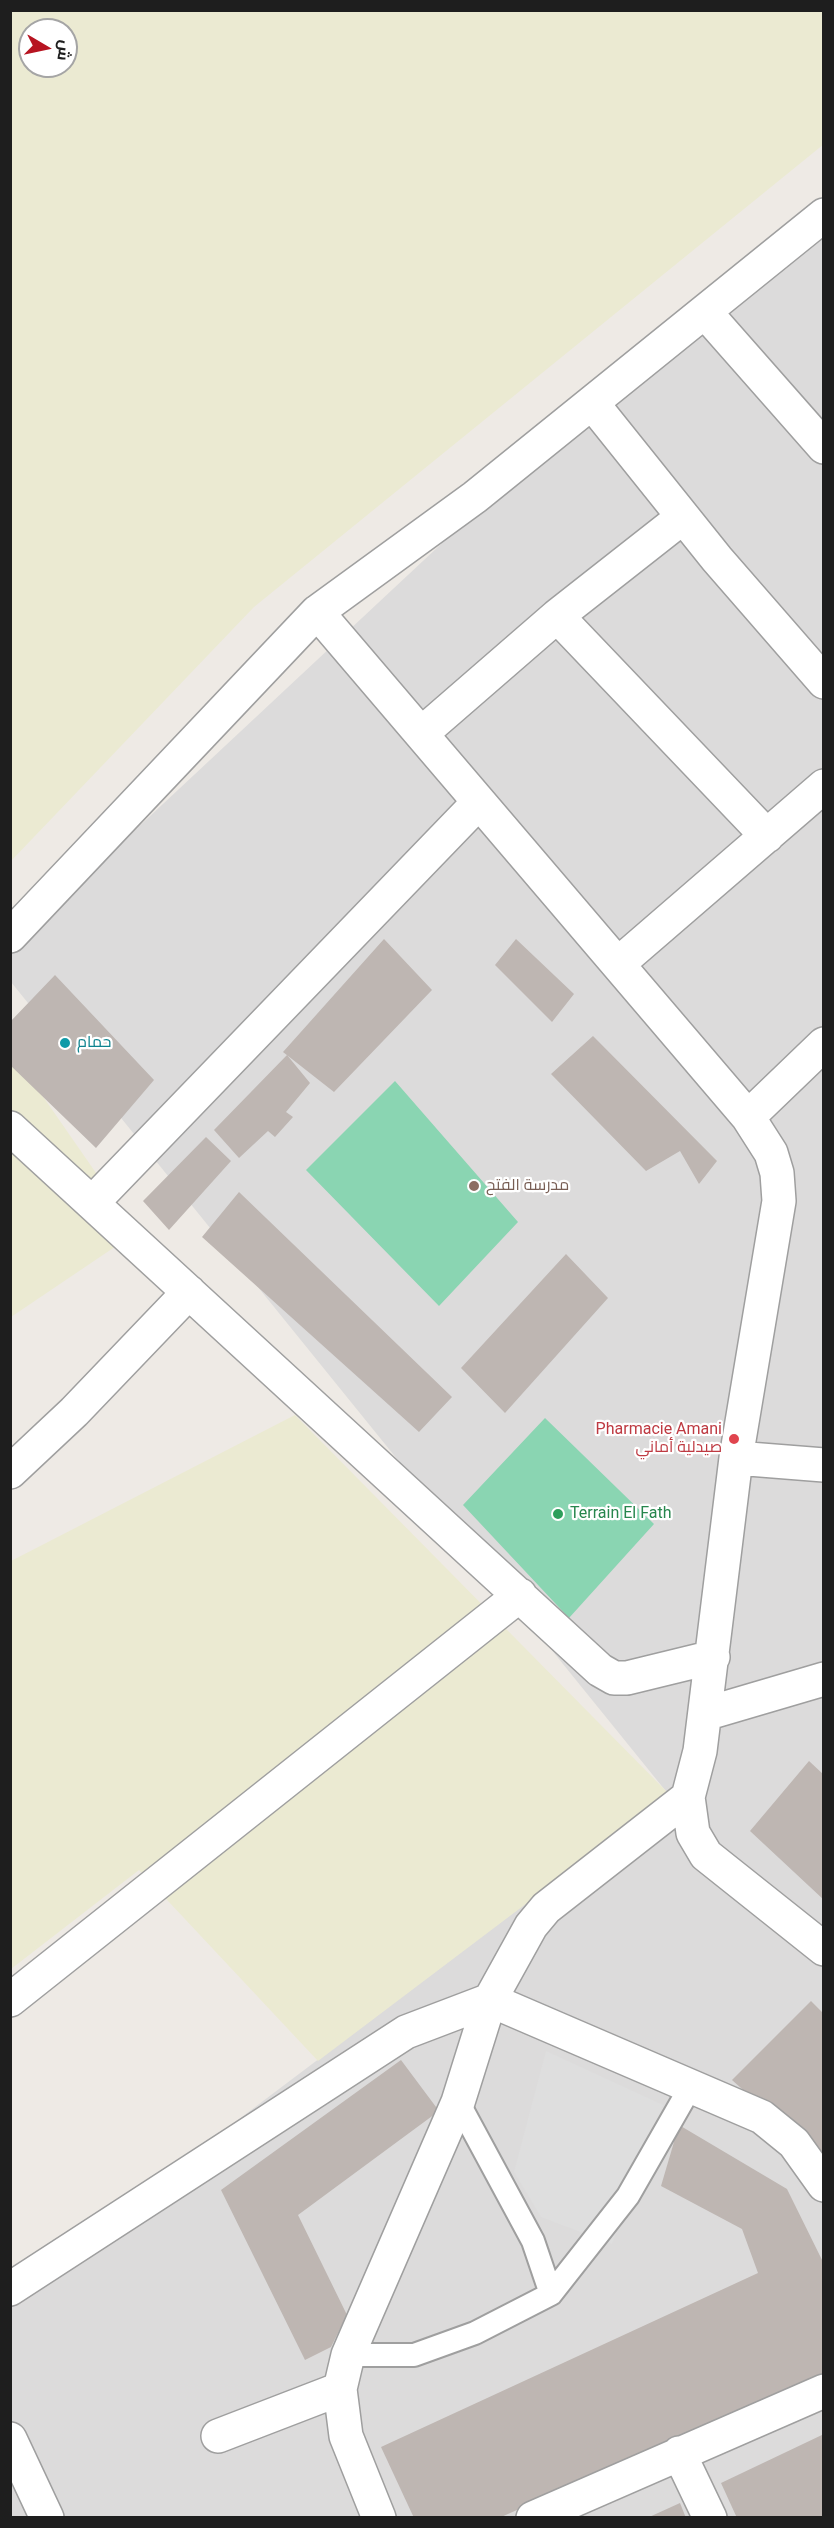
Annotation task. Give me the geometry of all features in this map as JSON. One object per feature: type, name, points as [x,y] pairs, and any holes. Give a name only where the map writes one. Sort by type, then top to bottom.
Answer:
[{"type":"street","points":[[10,936],[317,612],[475,497],[824,215]]},
{"type":"street","points":[[705,312],[824,447]]},
{"type":"street","points":[[592,403],[683,516],[824,682]]},
{"type":"street","points":[[422,734],[557,616],[683,516]]},
{"type":"street","points":[[317,612],[748,1118],[771,1153],[777,1173],[779,1201],[736,1458],[700,1751],[688,1797],[693,1833],[706,1855],[824,1949]]},
{"type":"street","points":[[557,616],[767,836]]},
{"type":"street","points":[[618,964],[767,836],[819,799]]},
{"type":"street","points":[[92,1203],[479,802]]},
{"type":"street","points":[[748,1118],[824,1044]]},
{"type":"street","points":[[10,1128],[600,1670],[614,1678],[627,1678],[713,1656]]},
{"type":"street","points":[[10,1472],[74,1412],[189,1292]]},
{"type":"street","points":[[736,1458],[824,1465]]},
{"type":"street","points":[[10,2000],[520,1596]]},
{"type":"street","points":[[705,1714],[824,1679]]},
{"type":"street","points":[[379,2517],[346,2436],[340,2389],[348,2355],[458,2102],[490,2000],[531,1926],[546,1908],[688,1797]]},
{"type":"street","points":[[10,2289],[406,2032],[490,2000],[762,2117],[794,2143],[824,2185]]},
{"type":"street","points":[[218,2436],[340,2389]]},
{"type":"street","points":[[542,2515],[824,2391]]},
{"type":"street","points":[[10,2439],[47,2517]]},
{"type":"street","points":[[679,2453],[710,2517]]},
{"type":"lane","points":[[348,2355],[414,2355],[475,2333],[551,2294],[628,2196],[691,2086]]},
{"type":"lane","points":[[458,2102],[533,2241],[551,2294]]},
{"type":"shaded area","points":[[823,217],[823,2517],[11,2518],[11,2291],[669,1795],[11,982],[11,946],[592,403]]},
{"type":"shaded area","points":[[546,2051],[663,2105],[612,2244],[541,2217],[514,2172]]},
{"type":"green space","points":[[11,10],[823,11],[824,144],[254,607],[11,861]]},
{"type":"green space","points":[[10,1049],[137,1232],[11,1317],[10,1317]]},
{"type":"green space","points":[[395,1081],[518,1222],[439,1306],[306,1170]]},
{"type":"green space","points":[[295,1415],[670,1795],[318,2061],[139,1870],[11,1969],[11,1561]]},
{"type":"green space","name":"Terrain El Fath","points":[[545,1418],[654,1524],[569,1618],[463,1505]]},
{"type":"building","points":[[384,939],[432,990],[334,1092],[283,1052]]},
{"type":"building","points":[[516,939],[574,994],[552,1022],[495,965]]},
{"type":"building","name":"حمام","points":[[55,975],[154,1080],[96,1148],[10,1065],[10,1022]]},
{"type":"building","points":[[593,1036],[717,1161],[699,1184],[680,1151],[646,1171],[551,1074]]},
{"type":"building","points":[[287,1055],[310,1083],[286,1112],[293,1117],[275,1137],[268,1131],[239,1158],[214,1130]]},
{"type":"building","points":[[206,1137],[231,1161],[169,1230],[143,1201]]},
{"type":"building","points":[[239,1192],[452,1397],[419,1432],[202,1237]]},
{"type":"building","points":[[566,1254],[608,1298],[505,1413],[461,1368]]},
{"type":"building","points":[[809,1761],[824,1775],[824,1900],[750,1831]]},
{"type":"building","points":[[811,2001],[824,2014],[824,2162],[732,2080]]},
{"type":"building","points":[[401,2060],[439,2111],[298,2215],[347,2315],[331,2347],[305,2360],[221,2190]]},
{"type":"building","points":[[679,2125],[787,2189],[824,2264],[824,2373],[499,2518],[414,2518],[381,2447],[758,2273],[742,2229],[661,2186]]},
{"type":"building","points":[[824,2434],[824,2518],[737,2518],[721,2483]]},
{"type":"building","points":[[680,2503],[686,2518],[647,2518]]},
{"type":"place","name":"حمام","points":[[65,1043]]},
{"type":"place","name":"مدرسة الفتح","points":[[474,1186]]},
{"type":"place","name":"Pharmacie Amani صيدلية أماني","points":[[734,1439]]},
{"type":"place","name":"Terrain El Fath","points":[[558,1514]]}]
